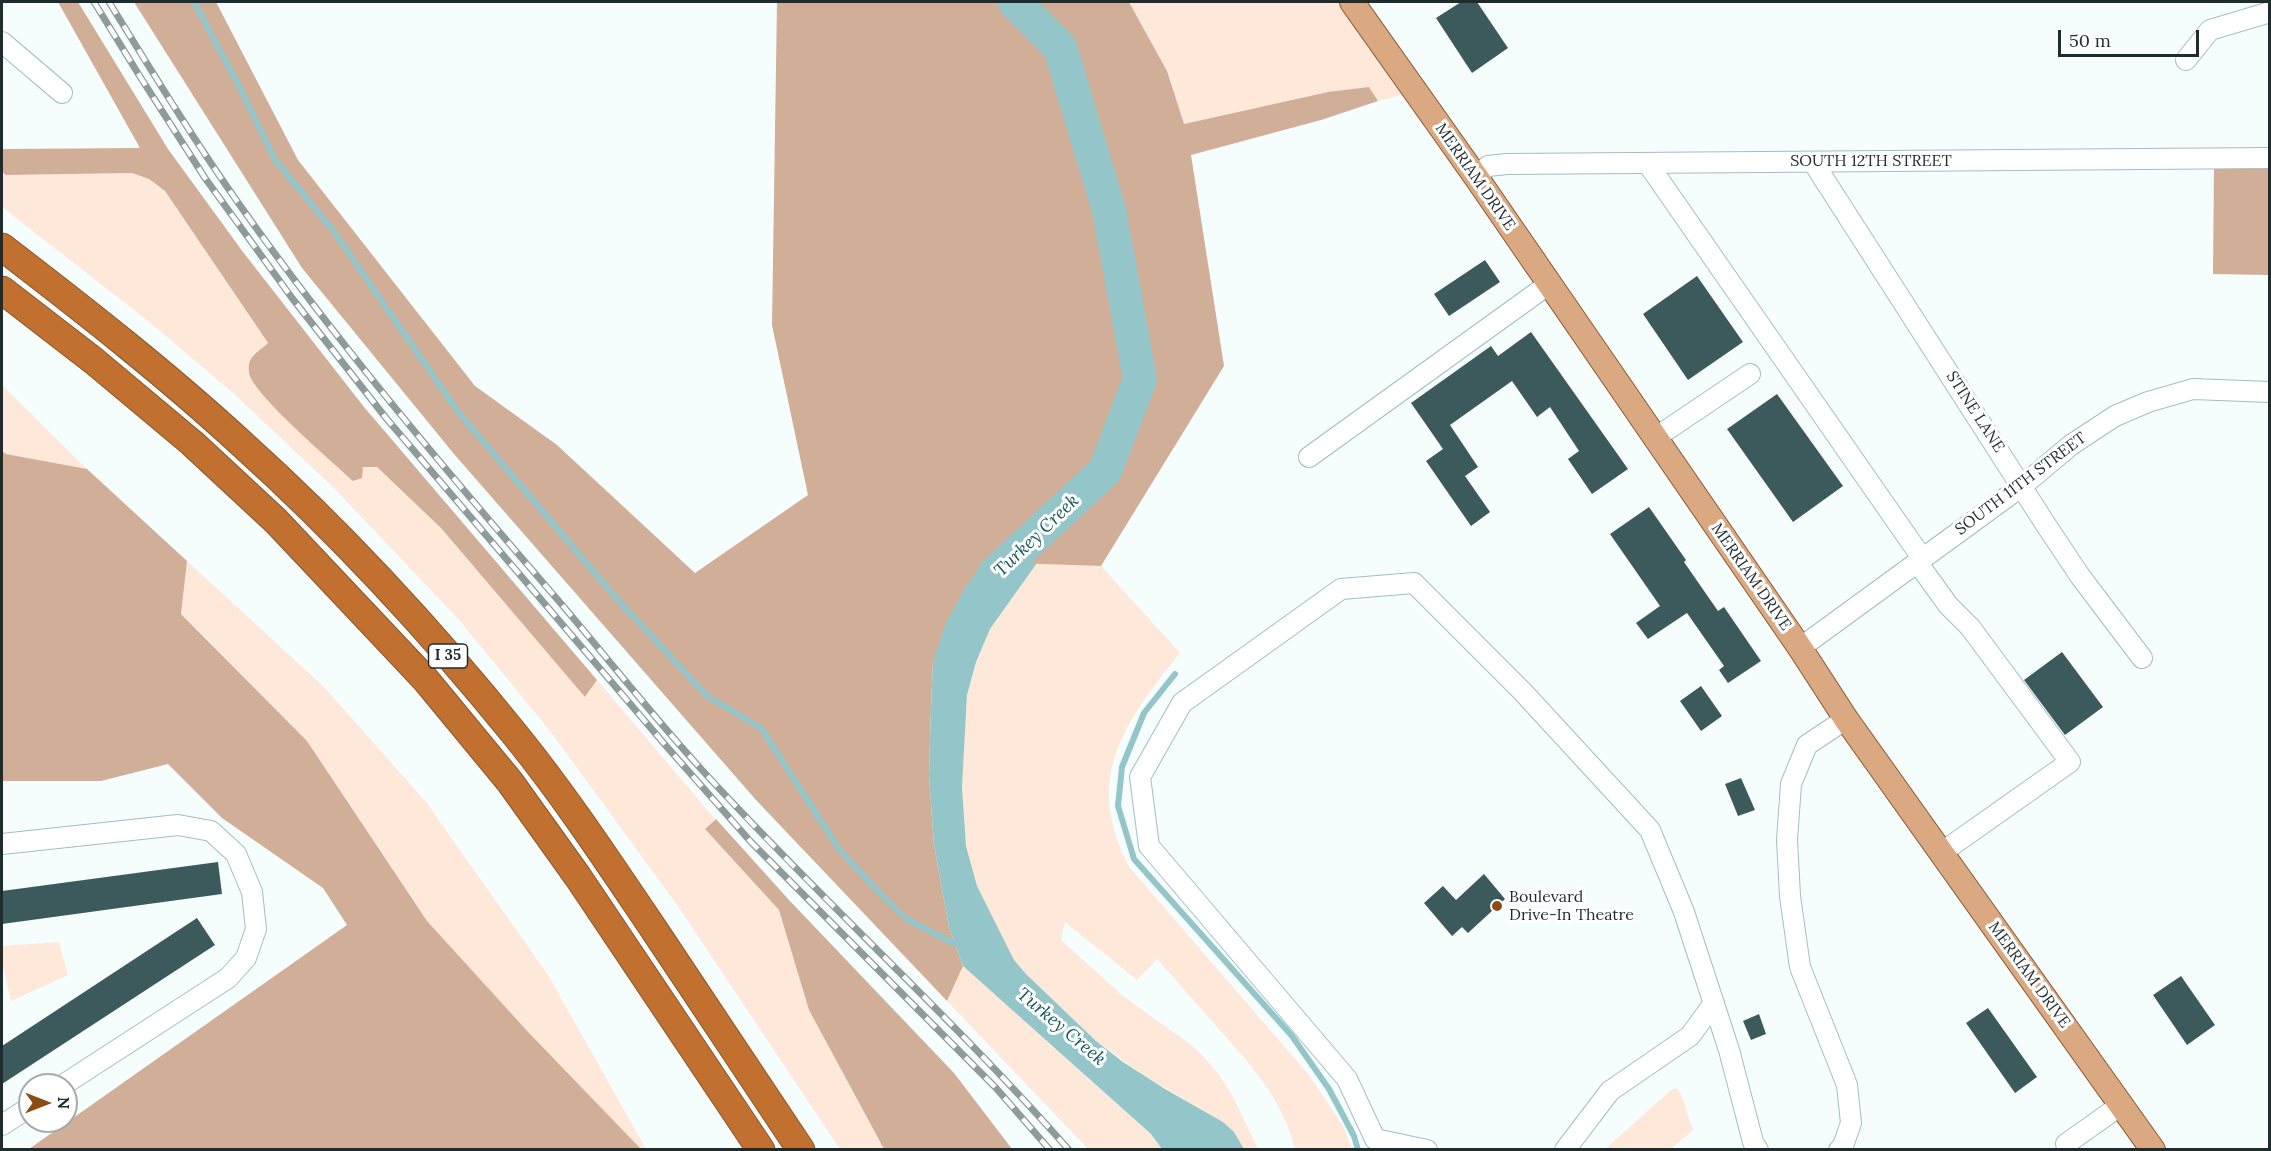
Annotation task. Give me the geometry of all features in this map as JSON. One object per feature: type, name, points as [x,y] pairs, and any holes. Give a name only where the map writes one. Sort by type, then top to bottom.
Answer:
[{"type":"highway","name":"I 35","points":[[2,247],[137,353],[243,444],[359,556],[414,616],[518,738],[569,806],[801,1149]]},
{"type":"highway","name":"I 35","points":[[2,290],[94,361],[192,443],[276,521],[425,679],[510,782],[578,877],[761,1149]]},
{"type":"main road","name":"MERRIAM DRIVE","points":[[1352,2],[1476,177],[1800,648],[1846,719],[2153,1149]]},
{"type":"street","points":[[2186,60],[2210,30],[2270,12]]},
{"type":"street","points":[[2,42],[62,93]]},
{"type":"street","name":"SOUTH 12TH STREET","points":[[1476,177],[1488,166],[1507,164],[2270,158]]},
{"type":"street","name":"STINE LANE","points":[[1813,162],[2080,576],[2142,658]]},
{"type":"street","points":[[1648,164],[1920,560],[1948,605],[1970,627],[2070,762],[1941,853]]},
{"type":"street","points":[[1309,457],[1549,284]]},
{"type":"street","points":[[1655,438],[1750,374]]},
{"type":"street","name":"SOUTH 11TH STREET","points":[[1800,648],[2022,486],[2071,445],[2115,416],[2148,402],[2193,389],[2270,392]]},
{"type":"street","points":[[1427,1149],[1375,1139],[1347,1079],[1149,846],[1140,777],[1182,703],[1341,589],[1414,583],[1522,692],[1650,830],[1684,912],[1729,1050],[1753,1142],[1758,1149]]},
{"type":"street","points":[[1839,1149],[1843,1146],[1851,1123],[1847,1085],[1800,967],[1790,896],[1786,840],[1791,784],[1807,745],[1846,719]]},
{"type":"street","points":[[2,844],[178,825],[211,831],[236,854],[252,892],[256,929],[246,958],[228,978],[78,1075]]},
{"type":"street","points":[[1565,1149],[1610,1091],[1690,1036],[1714,1003]]},
{"type":"street","points":[[2066,1144],[2121,1104]]},
{"type":"street","points":[[2,1125],[18,1115]]},
{"type":"shaded area","points":[[58,2],[78,2],[168,149],[243,252],[364,407],[597,680],[585,697],[441,528],[377,467],[363,467],[362,478],[353,481],[277,411],[263,395],[253,382],[249,367],[254,355],[268,343],[165,191],[149,179],[132,173],[6,175],[2,172],[2,149],[140,148]]},
{"type":"shaded area","points":[[134,2],[216,2],[298,160],[475,386],[557,445],[695,573],[808,495],[772,325],[777,2],[1129,2],[1167,71],[1184,124],[1328,92],[1369,87],[1378,101],[1321,120],[1191,155],[1224,366],[1101,566],[984,562],[933,662],[929,775],[934,845],[949,927],[963,966],[947,1001],[756,800],[454,454],[302,268]]},
{"type":"shaded area","points":[[1129,2],[1338,2],[1403,95],[1378,101],[1369,87],[1328,92],[1183,124],[1167,71]]},
{"type":"shaded area","points":[[2214,165],[2269,165],[2269,275],[2213,274]]},
{"type":"shaded area","points":[[2,172],[6,175],[132,173],[149,179],[165,191],[268,344],[252,354],[363,467],[377,467],[441,528],[586,697],[597,680],[715,819],[705,829],[779,910],[809,1010],[884,1149],[840,1149],[680,909],[550,731],[460,621],[336,490],[232,392],[148,321],[2,207]]},
{"type":"shaded area","points":[[2,385],[87,469],[6,454],[2,451]]},
{"type":"shaded area","points":[[2,451],[6,454],[87,469],[187,561],[181,614],[307,741],[427,921],[530,1034],[641,1149],[29,1149],[52,1133],[78,1133],[78,1114],[347,925],[323,888],[222,818],[168,764],[101,781],[2,781]]},
{"type":"shaded area","points":[[187,561],[324,687],[426,802],[548,975],[646,1149],[641,1149],[530,1034],[427,921],[307,741],[181,613]]},
{"type":"shaded area","points":[[1037,563],[1101,566],[1180,653],[1142,704],[1127,728],[1116,753],[1110,779],[1110,807],[1116,836],[1130,868],[1309,1075],[1343,1126],[1352,1149],[1295,1149],[1282,1114],[1265,1084],[1157,959],[1137,980],[1065,922],[1061,940],[1123,996],[1190,1044],[1217,1072],[1232,1095],[1258,1149],[1244,1149],[1234,1132],[1223,1122],[1143,1075],[1096,1041],[1014,960],[977,886],[966,846],[962,787],[967,695],[976,662],[990,629]]},
{"type":"shaded area","points":[[716,819],[789,900],[954,1073],[1012,1149],[884,1149],[809,1010],[779,910],[705,829]]},
{"type":"shaded area","points":[[59,942],[68,975],[11,1001],[2,963],[2,946]]},
{"type":"shaded area","points":[[963,966],[1151,1134],[1162,1149],[1088,1149],[947,1001]]},
{"type":"shaded area","points":[[1676,1088],[1680,1092],[1694,1129],[1671,1149],[1605,1149],[1670,1091]]},
{"type":"water","points":[[984,562],[1037,563],[990,629],[976,662],[967,695],[962,787],[966,846],[977,886],[1014,960],[1026,974],[1096,1041],[1123,1062],[1165,1089],[1223,1122],[1234,1132],[1244,1149],[1162,1149],[1151,1134],[963,966],[949,927],[934,845],[929,775],[933,662],[945,625],[965,587]]},
{"type":"building","points":[[1461,2],[1477,2],[1508,48],[1472,73],[1436,18]]},
{"type":"building","points":[[1485,260],[1500,282],[1449,316],[1434,294]]},
{"type":"building","points":[[1697,276],[1743,342],[1688,380],[1643,314]]},
{"type":"building","points":[[1531,332],[1628,469],[1592,494],[1568,459],[1579,451],[1550,407],[1537,417],[1512,381],[1450,425],[1478,467],[1465,476],[1490,512],[1471,526],[1426,461],[1443,449],[1411,403],[1491,346],[1498,356]]},
{"type":"building","points":[[1777,394],[1843,486],[1793,522],[1727,429]]},
{"type":"building","points":[[1649,507],[1718,611],[1724,607],[1761,661],[1728,683],[1719,670],[1724,666],[1687,613],[1648,639],[1636,623],[1660,606],[1610,534]]},
{"type":"building","points":[[2062,652],[2103,707],[2065,735],[2024,680]]},
{"type":"building","points":[[1701,686],[1722,716],[1701,731],[1680,701]]},
{"type":"building","points":[[1741,778],[1755,810],[1738,816],[1725,784]]},
{"type":"building","points":[[218,862],[222,894],[2,924],[2,891]]},
{"type":"building","points":[[1484,874],[1505,899],[1468,933],[1462,927],[1452,936],[1424,903],[1443,886],[1456,900]]},
{"type":"building","points":[[197,918],[215,945],[2,1084],[2,1046]]},
{"type":"building","points":[[2181,976],[2215,1025],[2187,1045],[2153,995]]},
{"type":"building","points":[[1988,1008],[2037,1077],[2015,1093],[1966,1023]]},
{"type":"building","points":[[1759,1014],[1766,1034],[1751,1040],[1743,1021]]},
{"type":"waterway","points":[[194,2],[275,160],[332,229],[459,413],[617,599],[707,696],[761,728],[839,849],[871,884],[905,918],[953,943],[961,943]]},
{"type":"waterway","name":"Turkey Creek","points":[[983,600],[994,574],[1105,471],[1140,379],[1109,210],[1060,47],[1015,2]]},
{"type":"waterway","points":[[1175,674],[1144,713],[1122,767],[1118,806],[1134,859],[1292,1036],[1329,1089],[1354,1136],[1358,1150]]},
{"type":"railway","points":[[94,2],[205,178],[292,298],[386,418],[751,842],[996,1088],[1050,1150]]},
{"type":"railway","points":[[109,2],[239,204],[351,354],[430,450],[702,770],[793,866],[979,1053],[1069,1150]]},
{"type":"place","name":"Boulevard Drive-In Theatre","points":[[1497,906]]}]
